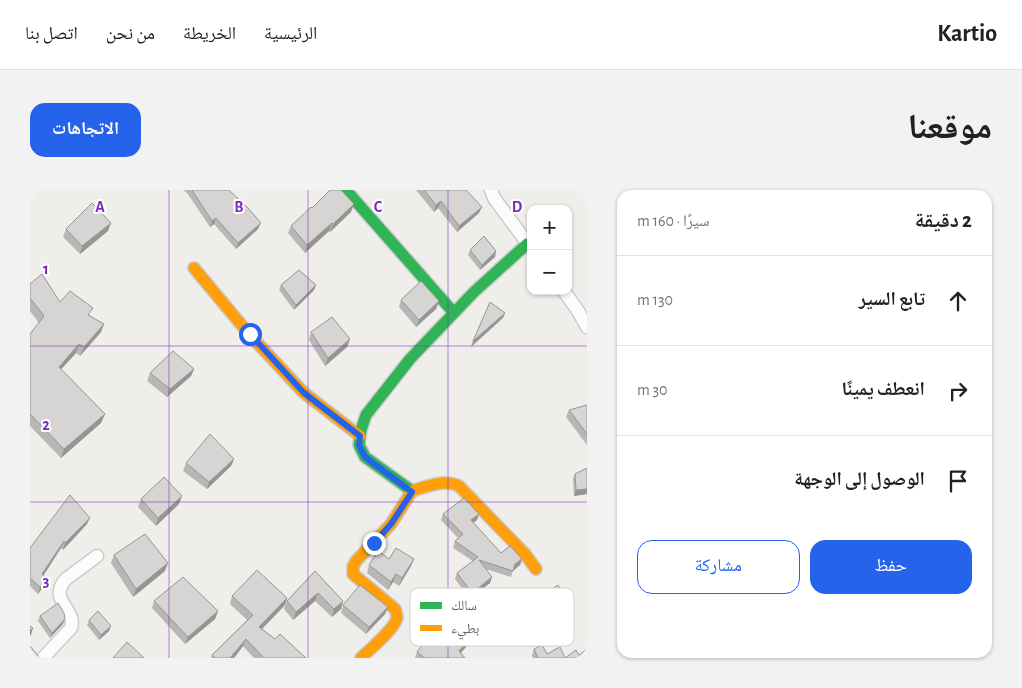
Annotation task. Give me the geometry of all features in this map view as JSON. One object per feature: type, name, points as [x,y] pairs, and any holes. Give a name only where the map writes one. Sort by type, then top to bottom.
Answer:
[{"type":"street","points":[[346,190],[454,313]]},
{"type":"street","points":[[491,190],[494,198],[527,243]]},
{"type":"street","points":[[412,492],[365,457],[359,445],[366,415],[410,359],[474,292],[527,248]]},
{"type":"street","points":[[194,268],[250,334],[304,393],[360,436]]},
{"type":"street","points":[[567,295],[587,327]]},
{"type":"street","points":[[361,658],[391,628],[396,621],[397,615],[395,609],[359,580],[354,574],[353,567],[356,561],[391,524],[412,492],[447,482],[460,486],[525,554],[536,569]]},
{"type":"street","points":[[42,658],[71,628],[73,623],[60,596],[62,583],[97,556]]},
{"type":"building","points":[[192,190],[229,190],[261,223],[238,243],[216,218],[212,221]]},
{"type":"building","points":[[330,190],[341,190],[354,204],[307,245],[291,226]]},
{"type":"building","points":[[424,190],[466,190],[482,207],[459,226],[441,201],[436,205]]},
{"type":"building","points":[[92,203],[111,223],[82,246],[66,229]]},
{"type":"building","points":[[484,236],[496,251],[482,265],[470,250]]},
{"type":"building","points":[[299,270],[316,285],[296,305],[281,285]]},
{"type":"building","points":[[42,274],[60,302],[70,291],[93,308],[88,315],[104,324],[84,347],[79,344],[59,367],[105,414],[64,449],[30,414],[30,334],[44,316],[30,298],[30,284]]},
{"type":"building","points":[[421,281],[439,301],[419,320],[401,300]]},
{"type":"building","points":[[490,302],[505,313],[473,341]]},
{"type":"building","points":[[332,317],[350,339],[328,358],[311,332]]},
{"type":"building","points":[[173,351],[194,369],[170,389],[150,373]]},
{"type":"building","points":[[587,405],[587,434],[569,410]]},
{"type":"building","points":[[210,434],[234,459],[209,482],[186,463]]},
{"type":"building","points":[[587,468],[587,489],[576,490],[575,474]]},
{"type":"building","points":[[164,477],[182,496],[158,518],[141,499]]},
{"type":"building","points":[[70,495],[90,518],[65,543],[64,541],[42,574],[47,579],[40,587],[30,578],[30,548]]},
{"type":"building","points":[[464,498],[479,514],[471,520],[501,553],[510,546],[522,559],[515,564],[513,571],[479,560],[492,577],[478,588],[468,588],[457,573],[478,557],[455,541],[463,534],[443,514]]},
{"type":"building","points":[[145,534],[168,563],[136,589],[114,555]]},
{"type":"building","points":[[396,548],[414,559],[402,578],[396,574],[391,582],[369,565],[378,551],[389,559]]},
{"type":"building","points":[[257,570],[287,598],[259,627],[275,639],[280,634],[306,658],[264,658],[246,639],[230,658],[215,658],[212,655],[253,615],[232,596]]},
{"type":"building","points":[[315,571],[343,601],[334,609],[318,593],[296,612],[287,601]]},
{"type":"building","points":[[183,577],[218,611],[188,637],[154,601]]},
{"type":"building","points":[[360,585],[388,607],[369,627],[343,605]]},
{"type":"building","points":[[58,603],[65,619],[52,633],[40,616]]},
{"type":"building","points":[[98,611],[111,626],[101,635],[89,620]]},
{"type":"building","points":[[127,642],[144,658],[113,658]]},
{"type":"building","points":[[30,646],[40,658],[30,658]]},
{"type":"building","points":[[421,646],[463,646],[459,651],[465,658],[425,658],[417,652]]},
{"type":"building","points":[[543,646],[547,654],[560,647],[565,658],[538,658],[534,649]]},
{"type":"building","points":[[587,649],[587,658],[565,658],[576,650],[579,655]]},
{"type":"traffic: fast","points":[[346,190],[454,313]]},
{"type":"traffic: fast","points":[[412,491],[365,457],[359,445],[366,415],[410,359],[474,292],[527,244]]},
{"type":"traffic: slow","points":[[194,268],[249,334],[304,393],[360,436]]},
{"type":"traffic: slow","points":[[361,658],[387,633],[397,616],[395,609],[353,574],[353,567],[356,561],[391,524],[412,491],[441,483],[459,486],[525,554],[536,569]]},
{"type":"route","points":[[250,334],[304,393],[360,436],[359,445],[365,457],[412,492],[391,524],[374,543]]}]
